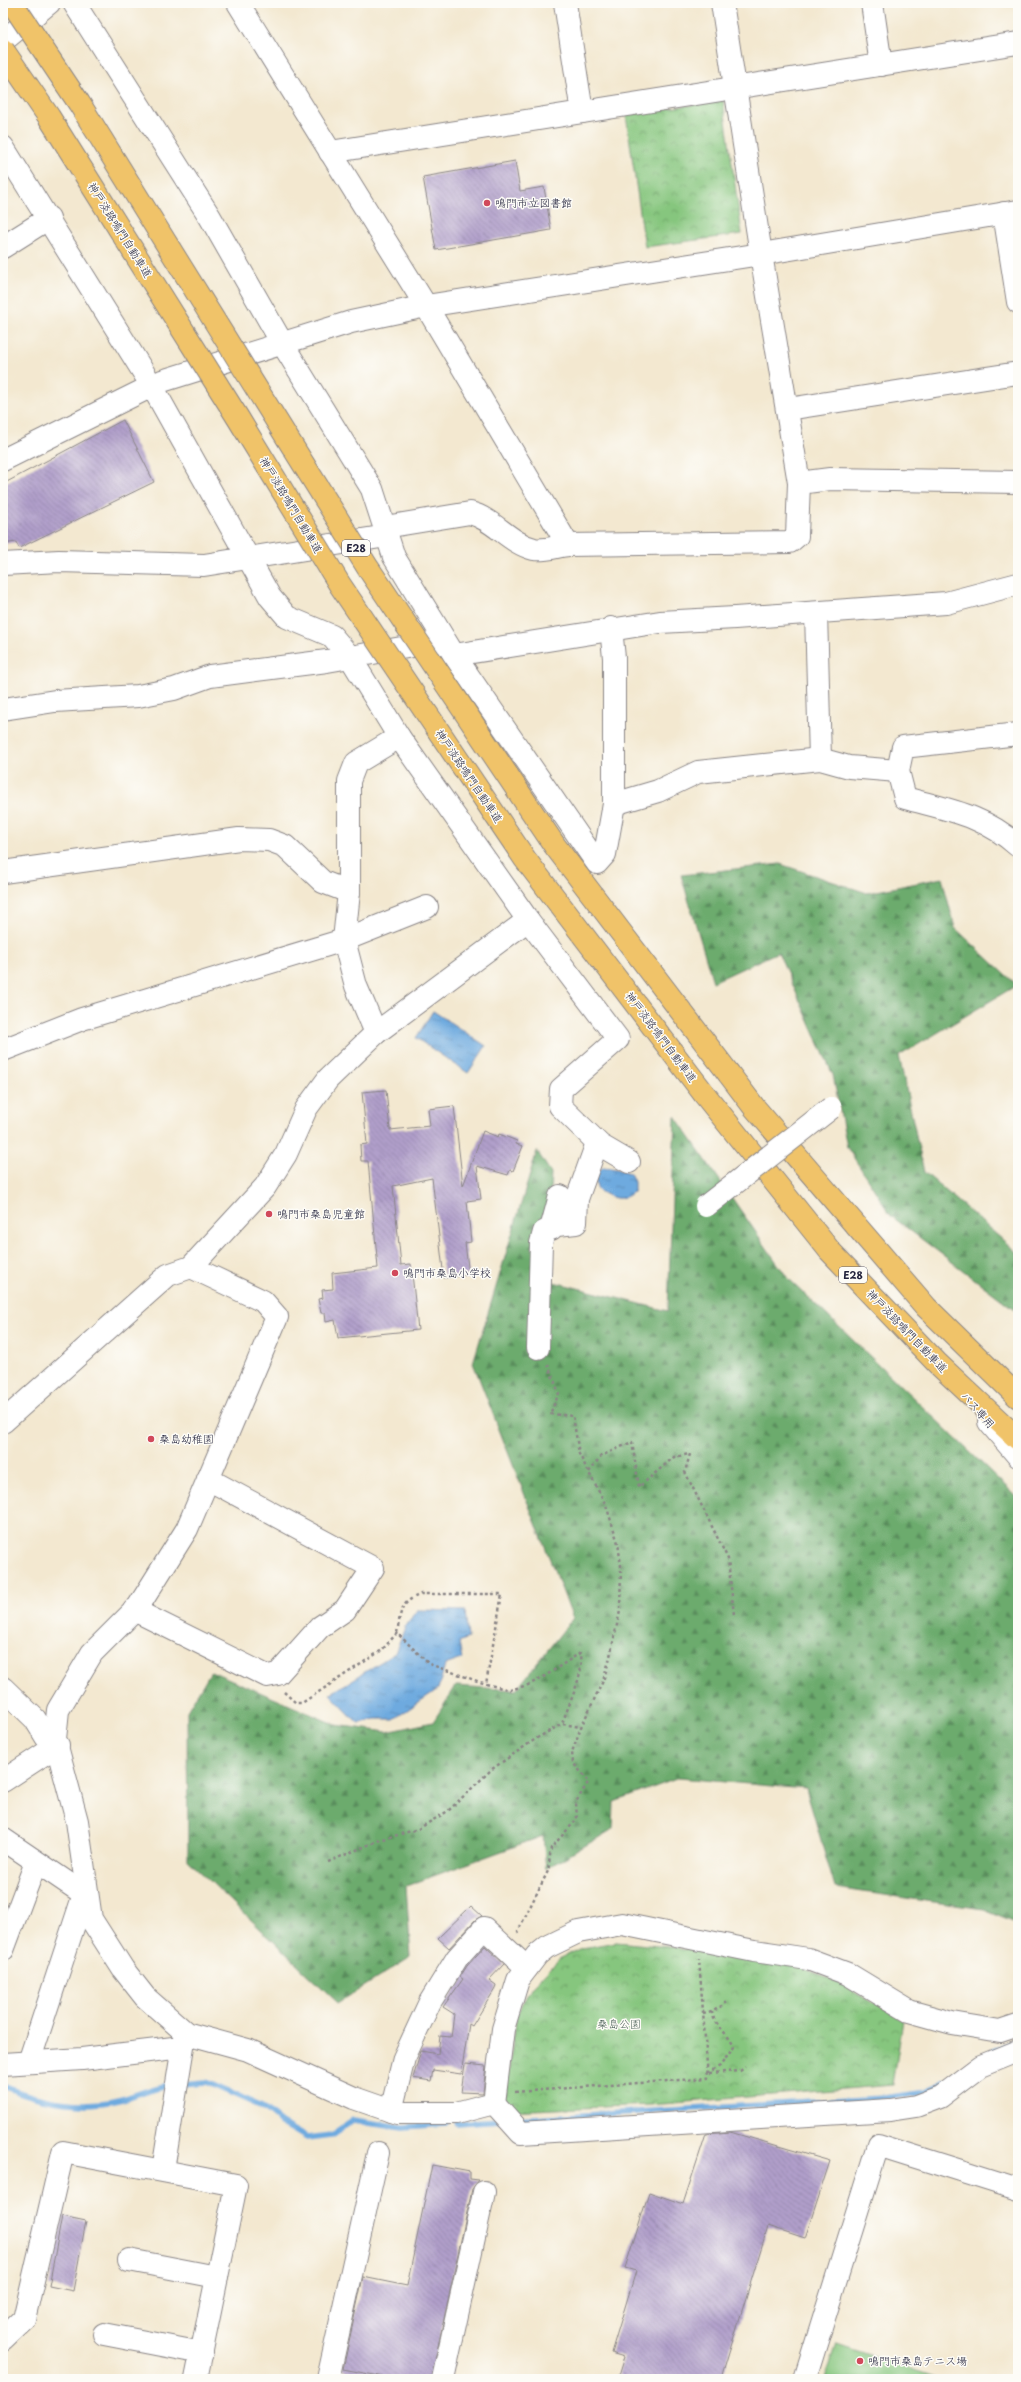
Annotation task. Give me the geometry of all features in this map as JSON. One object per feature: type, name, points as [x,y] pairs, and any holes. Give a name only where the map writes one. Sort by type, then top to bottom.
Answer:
[{"type":"highway","name":"E28","points":[[12,3],[83,110],[368,568],[546,833],[754,1107],[926,1307],[1018,1397]]},
{"type":"highway","name":"神戸淡路鳴門自動車道","points":[[3,50],[49,117],[340,585],[525,859],[705,1095],[830,1251],[938,1364],[1018,1439]]},
{"type":"street","points":[[3,41],[49,3]]},
{"type":"street","points":[[74,3],[210,217],[282,343],[372,489],[394,557],[450,648],[597,863],[605,854],[614,804],[614,658],[611,628]]},
{"type":"street","points":[[565,3],[582,112]]},
{"type":"street","points":[[3,564],[59,561],[204,565],[249,558],[470,513],[482,516],[518,542],[535,549],[568,545],[790,542],[797,536],[799,483],[788,409],[761,254],[722,3]]},
{"type":"street","points":[[872,3],[881,65]]},
{"type":"street","points":[[244,5],[330,152],[426,306],[568,545]]},
{"type":"street","points":[[330,152],[1018,43]]},
{"type":"street","points":[[3,147],[49,218],[152,386],[270,597],[287,616],[332,636],[350,657],[399,737],[528,920],[618,1039],[561,1089],[560,1106],[597,1143],[629,1162]]},
{"type":"street","points":[[3,460],[162,381],[351,322],[426,306],[761,254],[1011,212],[1018,302]]},
{"type":"street","points":[[3,247],[49,218]]},
{"type":"street","points":[[788,409],[1018,373]]},
{"type":"street","points":[[799,483],[830,479],[1018,482]]},
{"type":"street","points":[[3,709],[56,701],[138,696],[174,689],[210,676],[350,657],[450,648],[660,622],[816,613],[946,603],[1018,584]]},
{"type":"street","points":[[816,613],[820,759]]},
{"type":"street","points":[[1018,734],[903,747],[898,771],[905,798],[972,817],[1001,830],[1018,846]]},
{"type":"street","points":[[376,1033],[356,986],[344,940],[349,892],[349,781],[356,764],[399,737]]},
{"type":"street","points":[[614,804],[658,792],[698,772],[820,759],[849,767],[898,771]]},
{"type":"street","points":[[3,872],[239,839],[269,840],[285,846],[324,882],[349,892]]},
{"type":"street","points":[[3,1050],[82,1020],[344,940],[427,907]]},
{"type":"street","points":[[3,1422],[168,1275],[191,1267],[265,1187],[286,1154],[306,1109],[328,1079],[376,1033],[528,920]]},
{"type":"street","points":[[706,1206],[831,1108]]},
{"type":"street","points":[[538,1348],[541,1243],[544,1232],[557,1225],[576,1223],[577,1198],[597,1143]]},
{"type":"street","points":[[551,1229],[560,1196]]},
{"type":"street","points":[[163,2170],[184,2040],[122,1970],[92,1919],[85,1890],[77,1820],[56,1742],[58,1710],[92,1653],[134,1610],[187,1529],[277,1317],[262,1301],[191,1267]]},
{"type":"street","points":[[926,1307],[1018,1382]]},
{"type":"street","name":"バス専用","points":[[938,1364],[1018,1456]]},
{"type":"street","points":[[134,1610],[267,1676],[278,1674],[320,1627],[345,1610],[373,1568],[208,1479]]},
{"type":"street","points":[[3,1688],[35,1719],[46,1737],[56,1742]]},
{"type":"street","points":[[3,1781],[56,1742]]},
{"type":"street","points":[[3,1839],[36,1862],[85,1890]]},
{"type":"street","points":[[3,1950],[36,1862]]},
{"type":"street","points":[[29,2062],[85,1890]]},
{"type":"street","points":[[1018,2025],[1000,2031],[952,2024],[909,2011],[848,1974],[808,1959],[754,1951],[622,1924],[578,1932],[547,1947],[532,1961],[518,1980],[503,2029],[494,2104],[521,2133],[890,2110],[916,2106],[940,2097],[981,2066],[1018,2051]]},
{"type":"street","points":[[391,2111],[404,2058],[430,2002],[457,1958],[484,1928],[532,1961]]},
{"type":"street","points":[[3,2064],[82,2059],[184,2040],[248,2050],[354,2098],[396,2113],[456,2113],[494,2104]]},
{"type":"street","points":[[805,2379],[878,2145],[1018,2189]]},
{"type":"street","points":[[3,2340],[24,2318],[63,2152],[163,2170],[236,2185],[196,2379]]},
{"type":"street","points":[[328,2379],[378,2153]]},
{"type":"street","points":[[443,2379],[484,2192]]},
{"type":"street","points":[[129,2260],[217,2276]]},
{"type":"street","points":[[104,2334],[202,2353]]},
{"type":"path","points":[[532,1961],[518,1931],[548,1871],[551,1848],[577,1819],[576,1802],[589,1781],[573,1763],[572,1752],[581,1727],[603,1681],[620,1611],[618,1542],[606,1505],[579,1454],[573,1416],[550,1414],[559,1393],[547,1362],[538,1359],[538,1348]]},
{"type":"path","points":[[588,1472],[601,1456],[632,1442],[639,1487],[674,1457],[690,1454],[685,1472],[728,1559],[734,1616]]},
{"type":"path","points":[[267,1676],[296,1703],[302,1703],[382,1650],[397,1633],[402,1606],[409,1599],[421,1594],[502,1594],[486,1684]]},
{"type":"path","points":[[328,1862],[380,1840],[418,1829],[448,1811],[492,1769],[562,1724],[577,1682],[583,1658],[580,1652],[528,1685],[510,1690],[486,1684],[429,1664],[397,1633]]},
{"type":"path","points":[[562,1724],[581,1727]]},
{"type":"path","points":[[514,2092],[708,2078],[699,1952]]},
{"type":"path","points":[[703,2014],[712,2012],[728,2001]]},
{"type":"path","points":[[707,2073],[720,2066],[734,2047],[730,2037],[713,2018],[712,2012]]},
{"type":"path","points":[[707,2073],[740,2071],[745,2067]]},
{"type":"green space","points":[[723,100],[742,234],[645,247],[626,115]]},
{"type":"green space","points":[[780,864],[867,893],[942,878],[955,928],[1017,985],[899,1056],[924,1172],[1018,1253],[1018,1312],[891,1216],[847,1147],[833,1075],[778,952],[713,982],[681,875]]},
{"type":"green space","points":[[675,1116],[787,1277],[1018,1498],[1018,1923],[983,1909],[835,1888],[806,1789],[679,1778],[614,1802],[613,1829],[546,1869],[543,1836],[406,1886],[411,1957],[338,2003],[188,1860],[187,1711],[211,1671],[336,1725],[387,1732],[433,1722],[456,1686],[516,1690],[573,1618],[473,1363],[537,1151],[551,1173],[546,1280],[668,1311]]},
{"type":"green space","name":"桑島公園","points":[[616,1942],[700,1950],[805,1969],[839,1982],[903,2020],[893,2085],[650,2105],[508,2111],[504,2103],[517,2014],[532,1986],[559,1959],[582,1948]]},
{"type":"green space","name":"鳴門市桑島テニス場","points":[[836,2344],[941,2379],[824,2379]]},
{"type":"water","points":[[433,1011],[486,1046],[468,1073],[416,1038]]},
{"type":"water","points":[[603,1167],[630,1173],[634,1182],[634,1191],[625,1197],[616,1198],[598,1190],[596,1178],[598,1172]]},
{"type":"water","points":[[417,1610],[465,1611],[468,1638],[459,1642],[462,1659],[445,1665],[438,1689],[394,1719],[375,1719],[358,1723],[330,1694],[395,1653],[406,1625]]},
{"type":"building","name":"鳴門市立図書館","points":[[515,161],[520,191],[544,187],[551,230],[436,250],[423,177]]},
{"type":"building","points":[[123,420],[154,482],[19,548],[16,542],[3,544],[3,484]]},
{"type":"building","points":[[386,1090],[390,1130],[430,1126],[428,1109],[454,1106],[463,1186],[483,1131],[498,1137],[499,1134],[517,1141],[516,1144],[523,1146],[513,1171],[510,1170],[508,1175],[477,1166],[481,1199],[467,1201],[471,1242],[465,1243],[469,1275],[444,1278],[432,1178],[393,1186],[401,1265],[411,1264],[418,1330],[338,1338],[335,1320],[326,1322],[325,1313],[321,1313],[318,1299],[323,1298],[322,1290],[333,1289],[332,1273],[378,1268],[368,1161],[361,1161],[360,1145],[367,1144],[362,1092]]},
{"type":"building","points":[[471,1906],[482,1916],[475,1920],[449,1948],[438,1938]]},
{"type":"building","points":[[485,1946],[504,1964],[489,1980],[496,1985],[495,1989],[472,2026],[469,2024],[461,2074],[433,2070],[431,2081],[413,2078],[421,2051],[438,2054],[440,2036],[451,2037],[454,2014],[443,2007],[463,1979],[460,1977],[467,1966]]},
{"type":"building","points":[[465,2064],[486,2066],[483,2093],[461,2092]]},
{"type":"building","points":[[730,2132],[830,2161],[805,2238],[768,2226],[721,2379],[617,2379],[624,2357],[611,2353],[636,2271],[625,2268],[649,2192],[683,2204],[706,2134]]},
{"type":"building","points":[[432,2165],[470,2172],[470,2179],[479,2180],[472,2189],[431,2379],[395,2379],[343,2369],[363,2277],[407,2286]]},
{"type":"building","points":[[62,2216],[86,2221],[73,2291],[49,2286]]},
{"type":"waterway","points":[[994,2050],[1014,2042]]},
{"type":"waterway","points":[[182,2084],[206,2082],[260,2106],[281,2123],[307,2138],[331,2135],[353,2120],[403,2127],[447,2124]]},
{"type":"waterway","points":[[515,2119],[884,2098],[926,2092],[943,2082]]},
{"type":"waterway","points":[[3,2086],[31,2096],[45,2099],[60,2102],[89,2104],[118,2100],[158,2087],[172,2085]]},
{"type":"waterway","points":[[457,2123],[501,2120]]},
{"type":"place","name":"鳴門市立図書館","points":[[487,203]]},
{"type":"place","name":"鳴門市桑島児童館","points":[[269,1214]]},
{"type":"place","name":"鳴門市桑島小学校","points":[[395,1273]]},
{"type":"place","name":"桑島幼稚園","points":[[151,1439]]},
{"type":"place","name":"鳴門市桑島テニス場","points":[[860,2361]]}]
